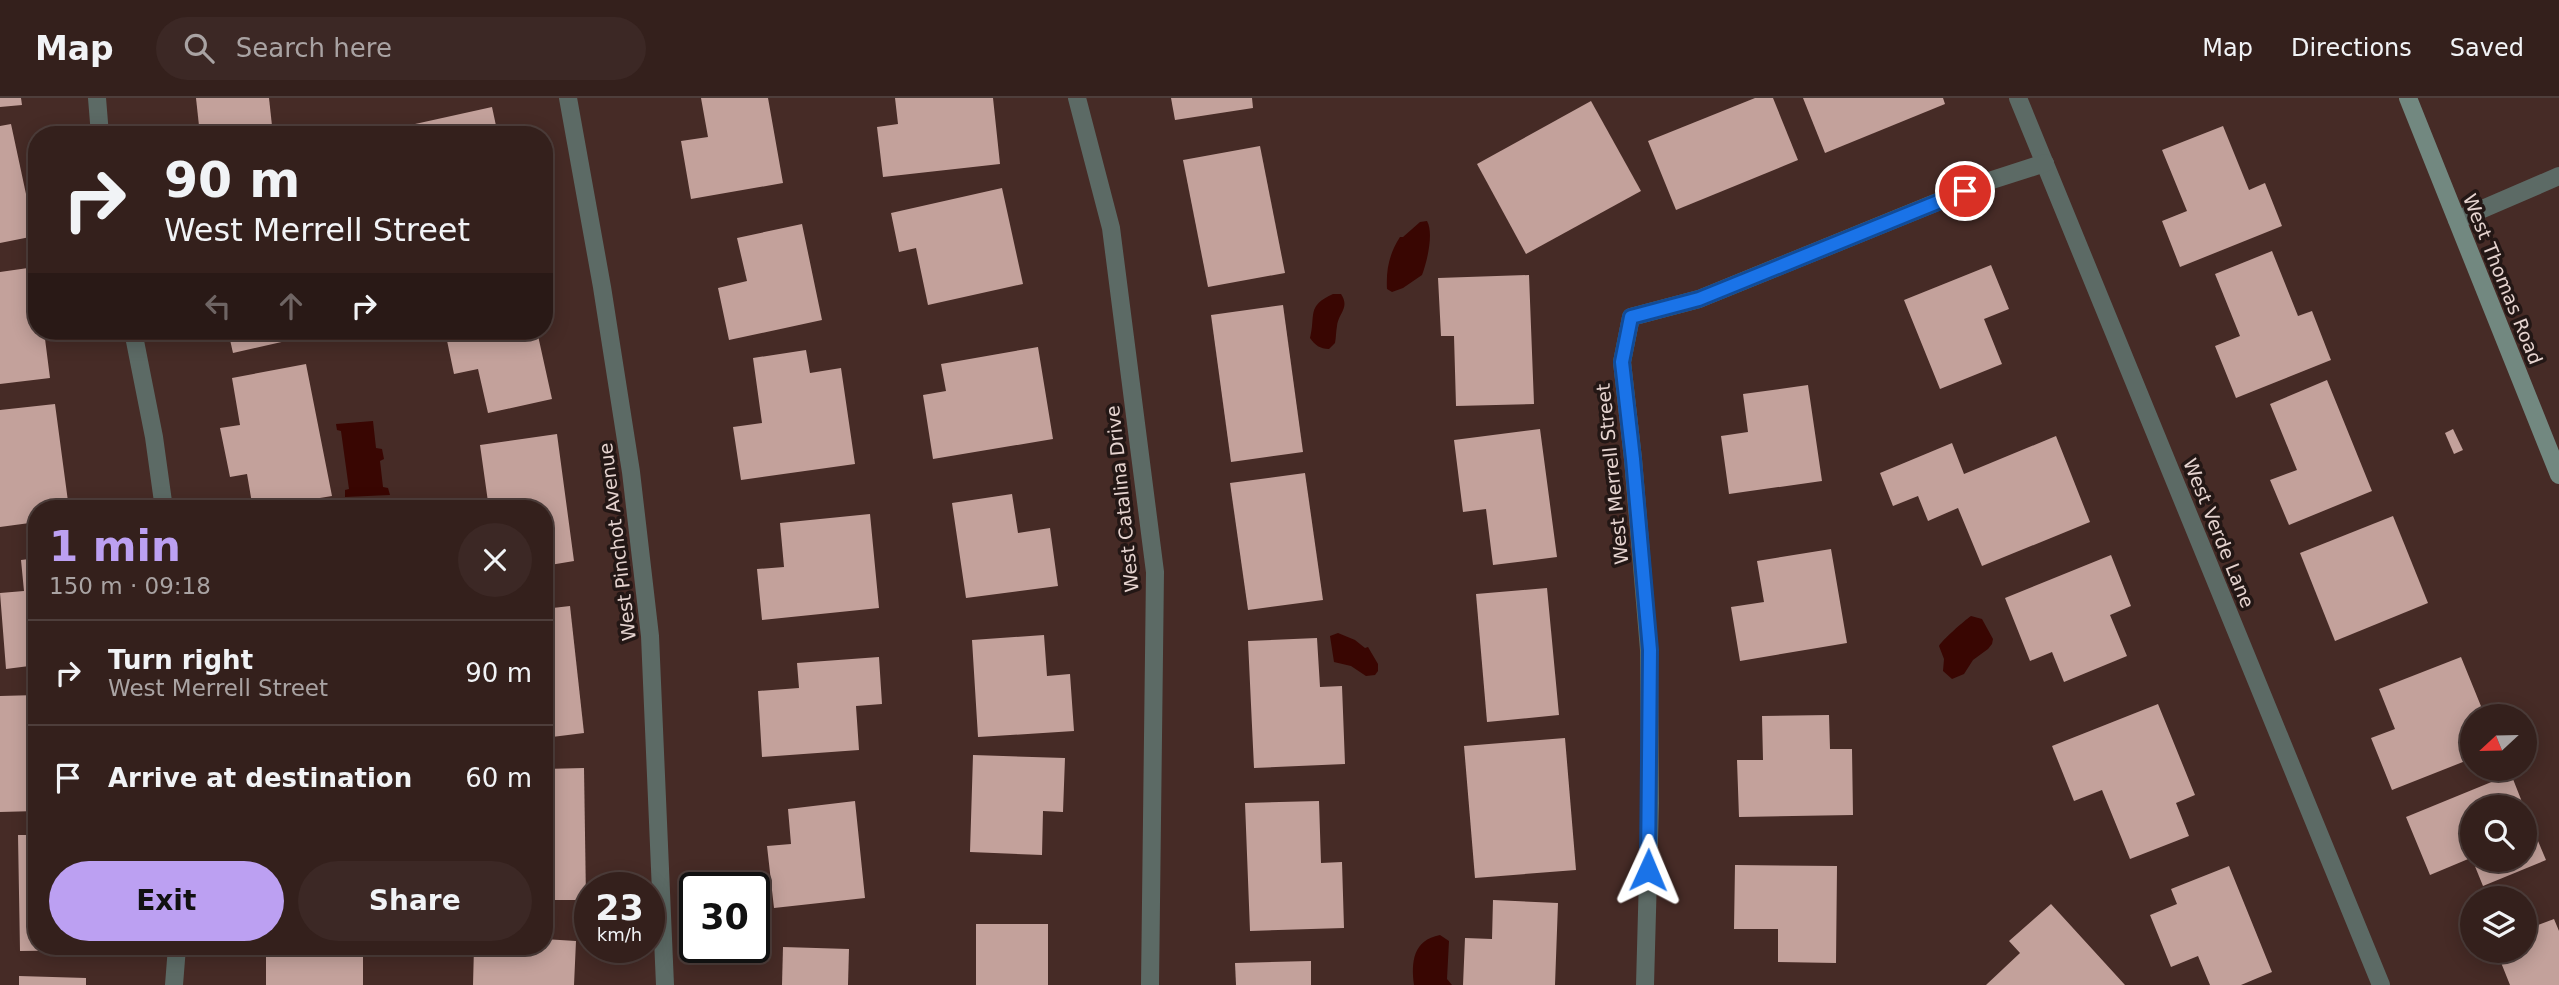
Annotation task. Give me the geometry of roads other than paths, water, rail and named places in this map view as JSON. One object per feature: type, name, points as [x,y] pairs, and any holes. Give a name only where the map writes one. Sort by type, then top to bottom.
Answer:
[{"type":"main road","name":"West Thomas Road","points":[[2407,98],[2559,475]]},
{"type":"street","points":[[97,98],[99,126]]},
{"type":"street","name":"West Pinchot Avenue","points":[[568,98],[631,472],[650,636],[665,985]]},
{"type":"street","name":"West Catalina Drive","points":[[1077,98],[1111,228],[1155,572],[1150,985]]},
{"type":"street","name":"West Verde Lane","points":[[2018,98],[2381,985]]},
{"type":"street","name":"West Merrell Street","points":[[1645,985],[1650,803],[1650,650],[1622,362],[1631,317],[1699,299],[1989,181],[2045,163]]},
{"type":"street","points":[[2457,220],[2559,176]]},
{"type":"street","points":[[135,340],[163,500]]},
{"type":"street","points":[[174,985],[176,955]]}]
